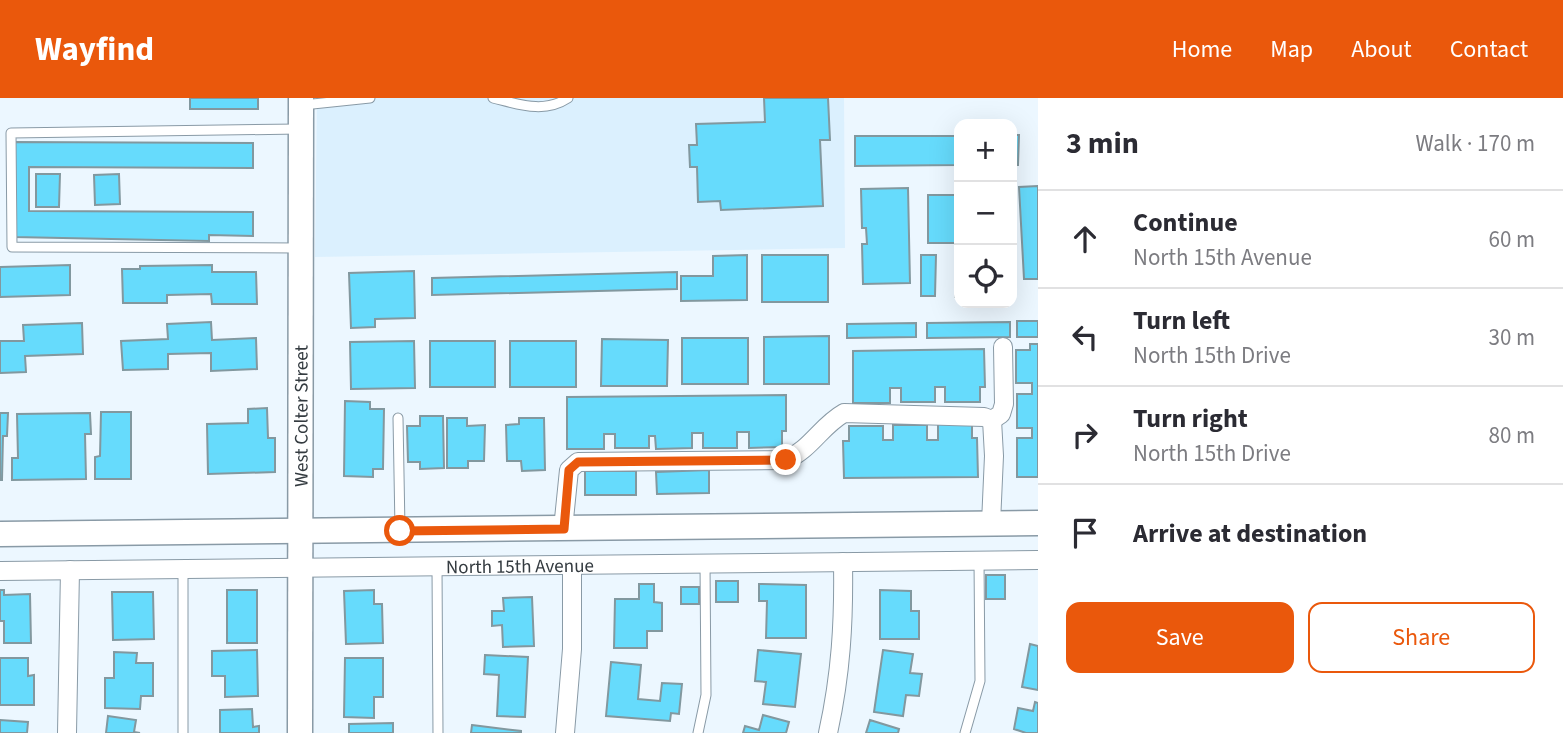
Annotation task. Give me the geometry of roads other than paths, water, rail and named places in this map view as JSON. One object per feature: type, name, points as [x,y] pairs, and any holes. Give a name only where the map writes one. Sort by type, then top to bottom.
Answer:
[{"type":"street","name":"West Colter Street","points":[[300,733],[301,111]]},
{"type":"street","points":[[992,420],[1001,414],[1004,404],[1003,347]]},
{"type":"street","points":[[564,529],[569,470],[578,462],[786,460],[800,454],[834,419],[844,413],[984,417],[992,420]]},
{"type":"street","points":[[991,523],[994,456],[992,420]]},
{"type":"street","name":"North 15th Avenue","points":[[0,534],[1038,523]]},
{"type":"street","name":"North 15th Avenue","points":[[0,571],[1038,560]]},
{"type":"street","points":[[828,733],[838,686],[843,632],[843,562]]},
{"type":"street","points":[[565,733],[572,649],[572,565]]},
{"type":"street","points":[[67,733],[69,570]]},
{"type":"lane","points":[[301,248],[12,247],[11,133],[301,111],[370,98]]},
{"type":"lane","points":[[499,99],[533,108],[568,98]]},
{"type":"lane","points":[[398,418],[400,531]]},
{"type":"lane","points":[[965,733],[980,681],[979,561]]},
{"type":"lane","points":[[698,733],[706,695],[705,563]]},
{"type":"lane","points":[[437,567],[438,733]]},
{"type":"lane","points":[[183,569],[183,733]]}]
